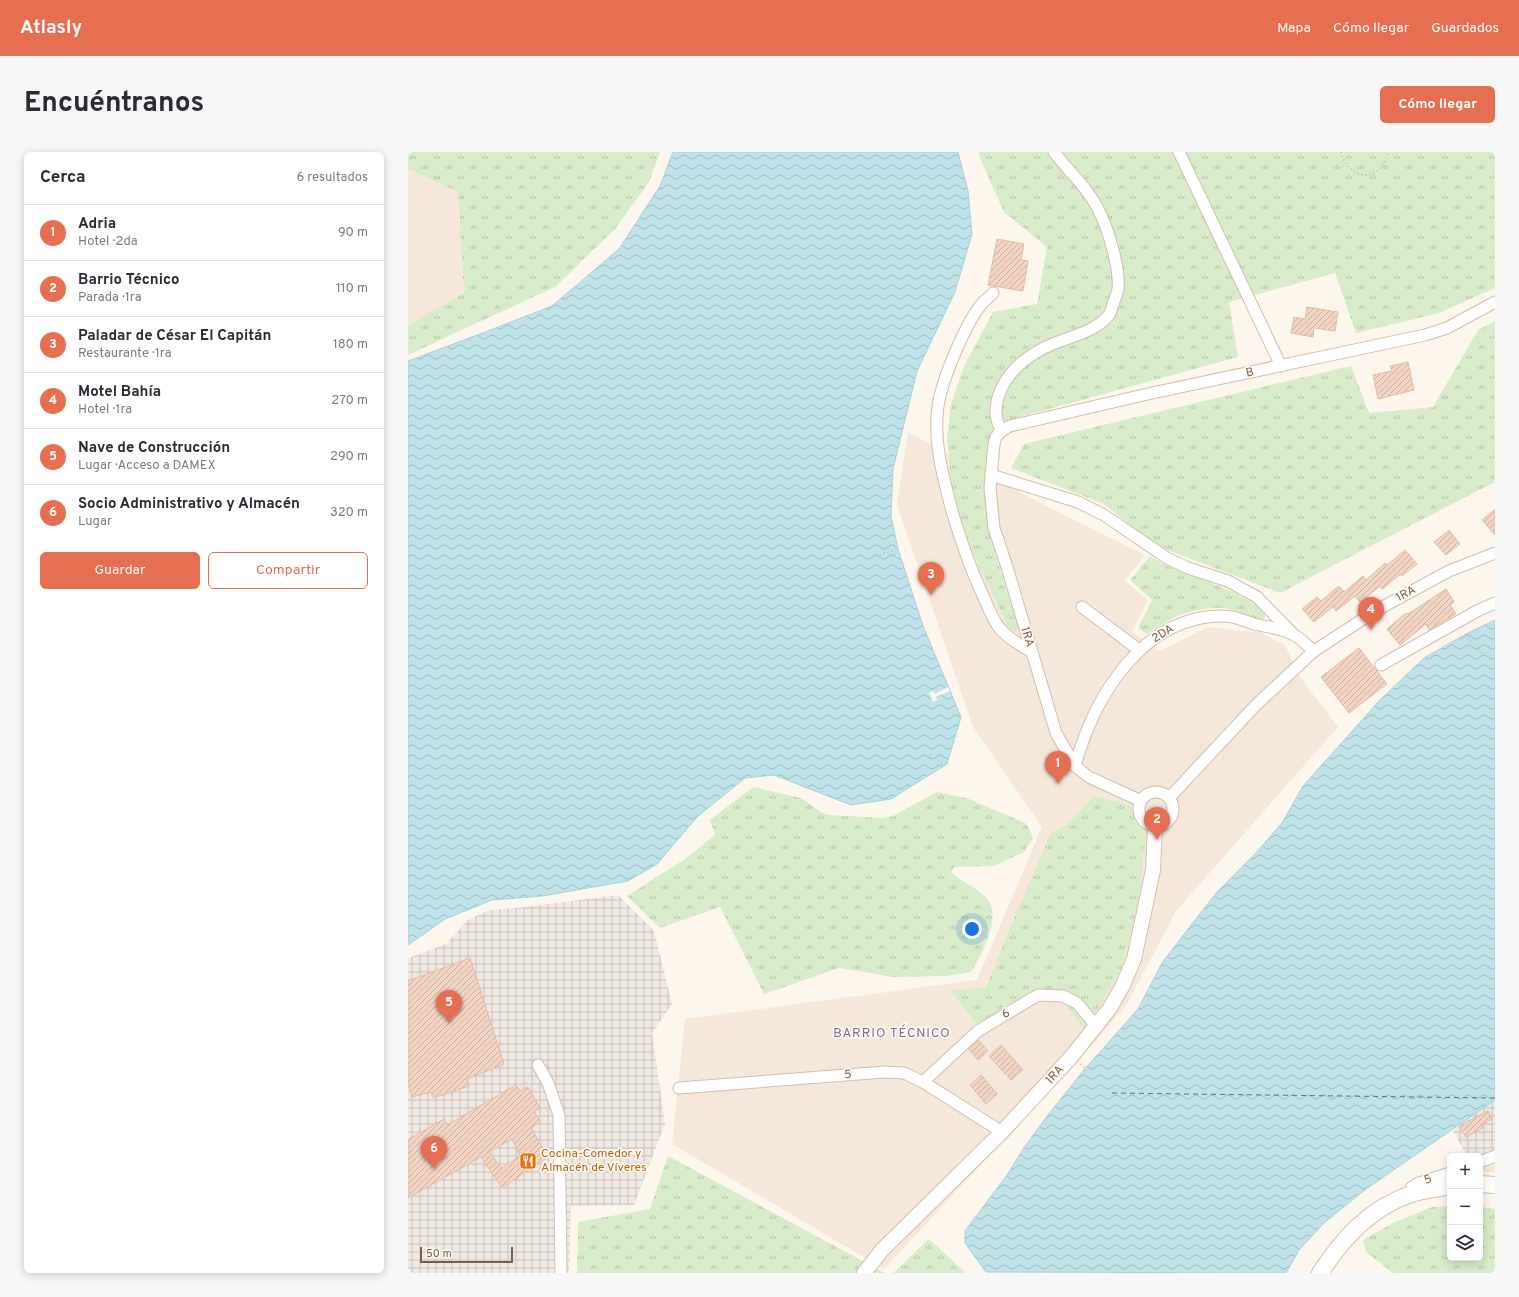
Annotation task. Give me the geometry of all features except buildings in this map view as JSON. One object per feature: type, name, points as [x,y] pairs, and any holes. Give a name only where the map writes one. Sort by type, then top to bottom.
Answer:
[{"type":"main road","points":[[1483,1184],[1495,1185]]},
{"type":"main road","points":[[1320,1273],[1333,1253],[1366,1218],[1395,1200],[1413,1194],[1447,1187]]},
{"type":"street","points":[[1001,431],[996,414],[998,396],[1008,377],[1020,364],[1033,355],[1054,344],[1080,334],[1109,315],[1118,290],[1114,253],[1100,212],[1088,193],[1054,152]]},
{"type":"street","points":[[1179,152],[1281,366]]},
{"type":"street","points":[[993,293],[980,305],[968,324],[955,353],[945,382],[938,405],[936,428],[938,456],[960,537],[973,573],[998,626],[1018,644],[1032,652]]},
{"type":"street","name":"B","points":[[1001,431],[1010,426],[1425,335],[1447,328],[1495,302]]},
{"type":"street","name":"1RA","points":[[1001,431],[996,437],[994,444],[990,488],[994,528],[1056,733],[1075,766],[1089,778],[1141,801]]},
{"type":"street","points":[[991,475],[1078,502],[1104,514],[1167,558],[1188,568],[1228,581],[1257,597],[1293,634]]},
{"type":"street","name":"1RA","points":[[1169,798],[1256,705],[1314,651],[1376,610],[1449,571],[1495,552]]},
{"type":"street","points":[[1381,665],[1477,611],[1495,604]]},
{"type":"street","points":[[1082,607],[1139,650]]},
{"type":"street","name":"2DA","points":[[1075,766],[1081,743],[1099,704],[1118,675],[1139,650],[1157,637],[1182,623],[1201,617],[1226,616],[1293,634],[1314,651]]},
{"type":"street","points":[[1151,792],[1158,792],[1169,798],[1173,803],[1174,810],[1168,822],[1155,826],[1143,820],[1139,807],[1145,796],[1151,792]]},
{"type":"street","name":"1RA","points":[[864,1273],[882,1250],[1002,1132],[1072,1056],[1097,1027],[1110,1008],[1120,991],[1134,958],[1153,870],[1155,826]]},
{"type":"street","name":"6","points":[[923,1082],[978,1031],[1038,995],[1063,996],[1077,1003],[1097,1027]]},
{"type":"street","points":[[538,1065],[548,1083],[559,1115],[561,1273]]},
{"type":"street","name":"5","points":[[679,1088],[885,1072],[904,1073],[923,1082],[1002,1132]]},
{"type":"street","points":[[1483,1161],[1495,1156]]},
{"type":"street","name":"5","points":[[1413,1194],[1412,1187],[1419,1183],[1447,1174]]},
{"type":"path","points":[[1341,152],[1345,164],[1351,170],[1364,175],[1374,173],[1380,169],[1389,152]]},
{"type":"path","points":[[880,555],[898,549]]},
{"type":"path","points":[[1466,634],[1483,654]]},
{"type":"path","points":[[930,752],[930,758],[947,764]]},
{"type":"shaded area","points":[[408,169],[458,192],[464,293],[408,325]]},
{"type":"shaded area","points":[[908,432],[1042,504],[1145,555],[1125,581],[1148,600],[1132,632],[1160,651],[1208,627],[1262,633],[1285,645],[1299,676],[1338,727],[1176,911],[1126,1006],[1085,1053],[884,1269],[672,1144],[685,1019],[977,980],[1042,827],[973,727],[897,505]]},
{"type":"shaded area","points":[[618,895],[654,931],[672,1004],[652,1033],[665,1124],[634,1205],[571,1206],[569,1273],[408,1273],[408,958],[446,944],[468,920],[489,910],[518,908]]},
{"type":"shaded area","points":[[1495,1099],[1495,1156],[1483,1161],[1483,1153],[1465,1153],[1453,1131]]},
{"type":"shaded area","points":[[1495,1156],[1495,1172],[1483,1172],[1483,1161]]},
{"type":"green space","points":[[408,152],[660,152],[649,182],[615,229],[555,287],[408,355],[408,325],[464,293],[458,192],[408,169]]},
{"type":"green space","points":[[979,152],[1495,152],[1495,288],[1439,313],[1356,333],[1335,273],[1229,302],[1238,357],[1016,418],[991,434],[984,483],[985,501],[991,538],[1019,628],[1015,632],[1009,628],[976,559],[963,526],[952,487],[947,439],[951,404],[964,366],[993,312],[1037,304],[1047,247],[1004,212],[979,156]]},
{"type":"green space","points":[[1495,321],[1495,482],[1280,593],[1155,545],[1104,504],[1011,468],[1024,444],[1351,366],[1369,413],[1433,407],[1478,330]]},
{"type":"green space","points":[[1150,556],[1168,566],[1243,597],[1264,611],[1265,617],[1262,621],[1226,608],[1203,609],[1173,618],[1147,634],[1138,628],[1152,600],[1130,580]]},
{"type":"green space","points":[[753,787],[801,798],[828,815],[883,818],[893,816],[937,792],[969,799],[1027,824],[1033,838],[1024,852],[994,866],[954,867],[951,873],[980,893],[988,900],[992,907],[993,916],[988,936],[980,956],[971,972],[947,976],[893,977],[839,968],[764,994],[720,907],[660,928],[627,896],[685,859],[715,835],[710,820]]},
{"type":"green space","points":[[1094,796],[1131,806],[1134,820],[1146,834],[1138,905],[1121,969],[1085,1030],[1065,1005],[1036,989],[980,1029],[950,990],[985,988],[1051,832],[1066,826]]},
{"type":"green space","points":[[668,1156],[885,1273],[577,1273],[578,1222],[650,1209]]},
{"type":"green space","points":[[1447,1206],[1447,1261],[1483,1261],[1483,1207],[1495,1209],[1495,1273],[1393,1273],[1366,1252],[1363,1240],[1393,1223],[1432,1207]]},
{"type":"green space","points":[[929,1239],[966,1273],[893,1273]]},
{"type":"water","points":[[673,152],[958,152],[968,191],[972,234],[955,292],[917,371],[893,469],[891,516],[898,549],[923,626],[961,717],[947,764],[891,799],[851,805],[774,775],[745,778],[698,816],[657,864],[628,881],[542,896],[492,900],[445,919],[408,945],[408,361],[552,306],[619,249],[660,186]]},
{"type":"water","points":[[1495,620],[1495,1100],[1366,1189],[1324,1223],[1299,1250],[1286,1273],[986,1272],[965,1243],[965,1231],[1007,1175],[1025,1146],[1048,1115],[1084,1070],[1138,1009],[1162,963],[1188,929],[1217,892],[1255,854],[1282,823],[1303,786],[1378,702],[1424,658],[1466,634]]},
{"type":"pier","points":[[948,687],[950,691],[936,697],[937,700],[933,702],[929,693],[933,691],[935,694]]},
{"type":"ferry route","points":[[1112,1093],[1495,1098]]},
{"type":"place","name":"Paladar de César El Capitán","points":[[931,595]]},
{"type":"place","name":"Motel Bahía","points":[[1371,630]]},
{"type":"place","name":"Adria","points":[[1058,784]]},
{"type":"place","name":"Barrio Técnico","points":[[1157,840]]},
{"type":"place","name":"Nave de Construcción","points":[[449,1023]]},
{"type":"place","name":"Cocina-Comedor y Almacén de Víveres","points":[[528,1161]]},
{"type":"place","name":"Socio Administrativo y Almacén","points":[[434,1169]]},
{"type":"district","name":"BARRIO TÉCNICO","points":[[892,1034]]}]
